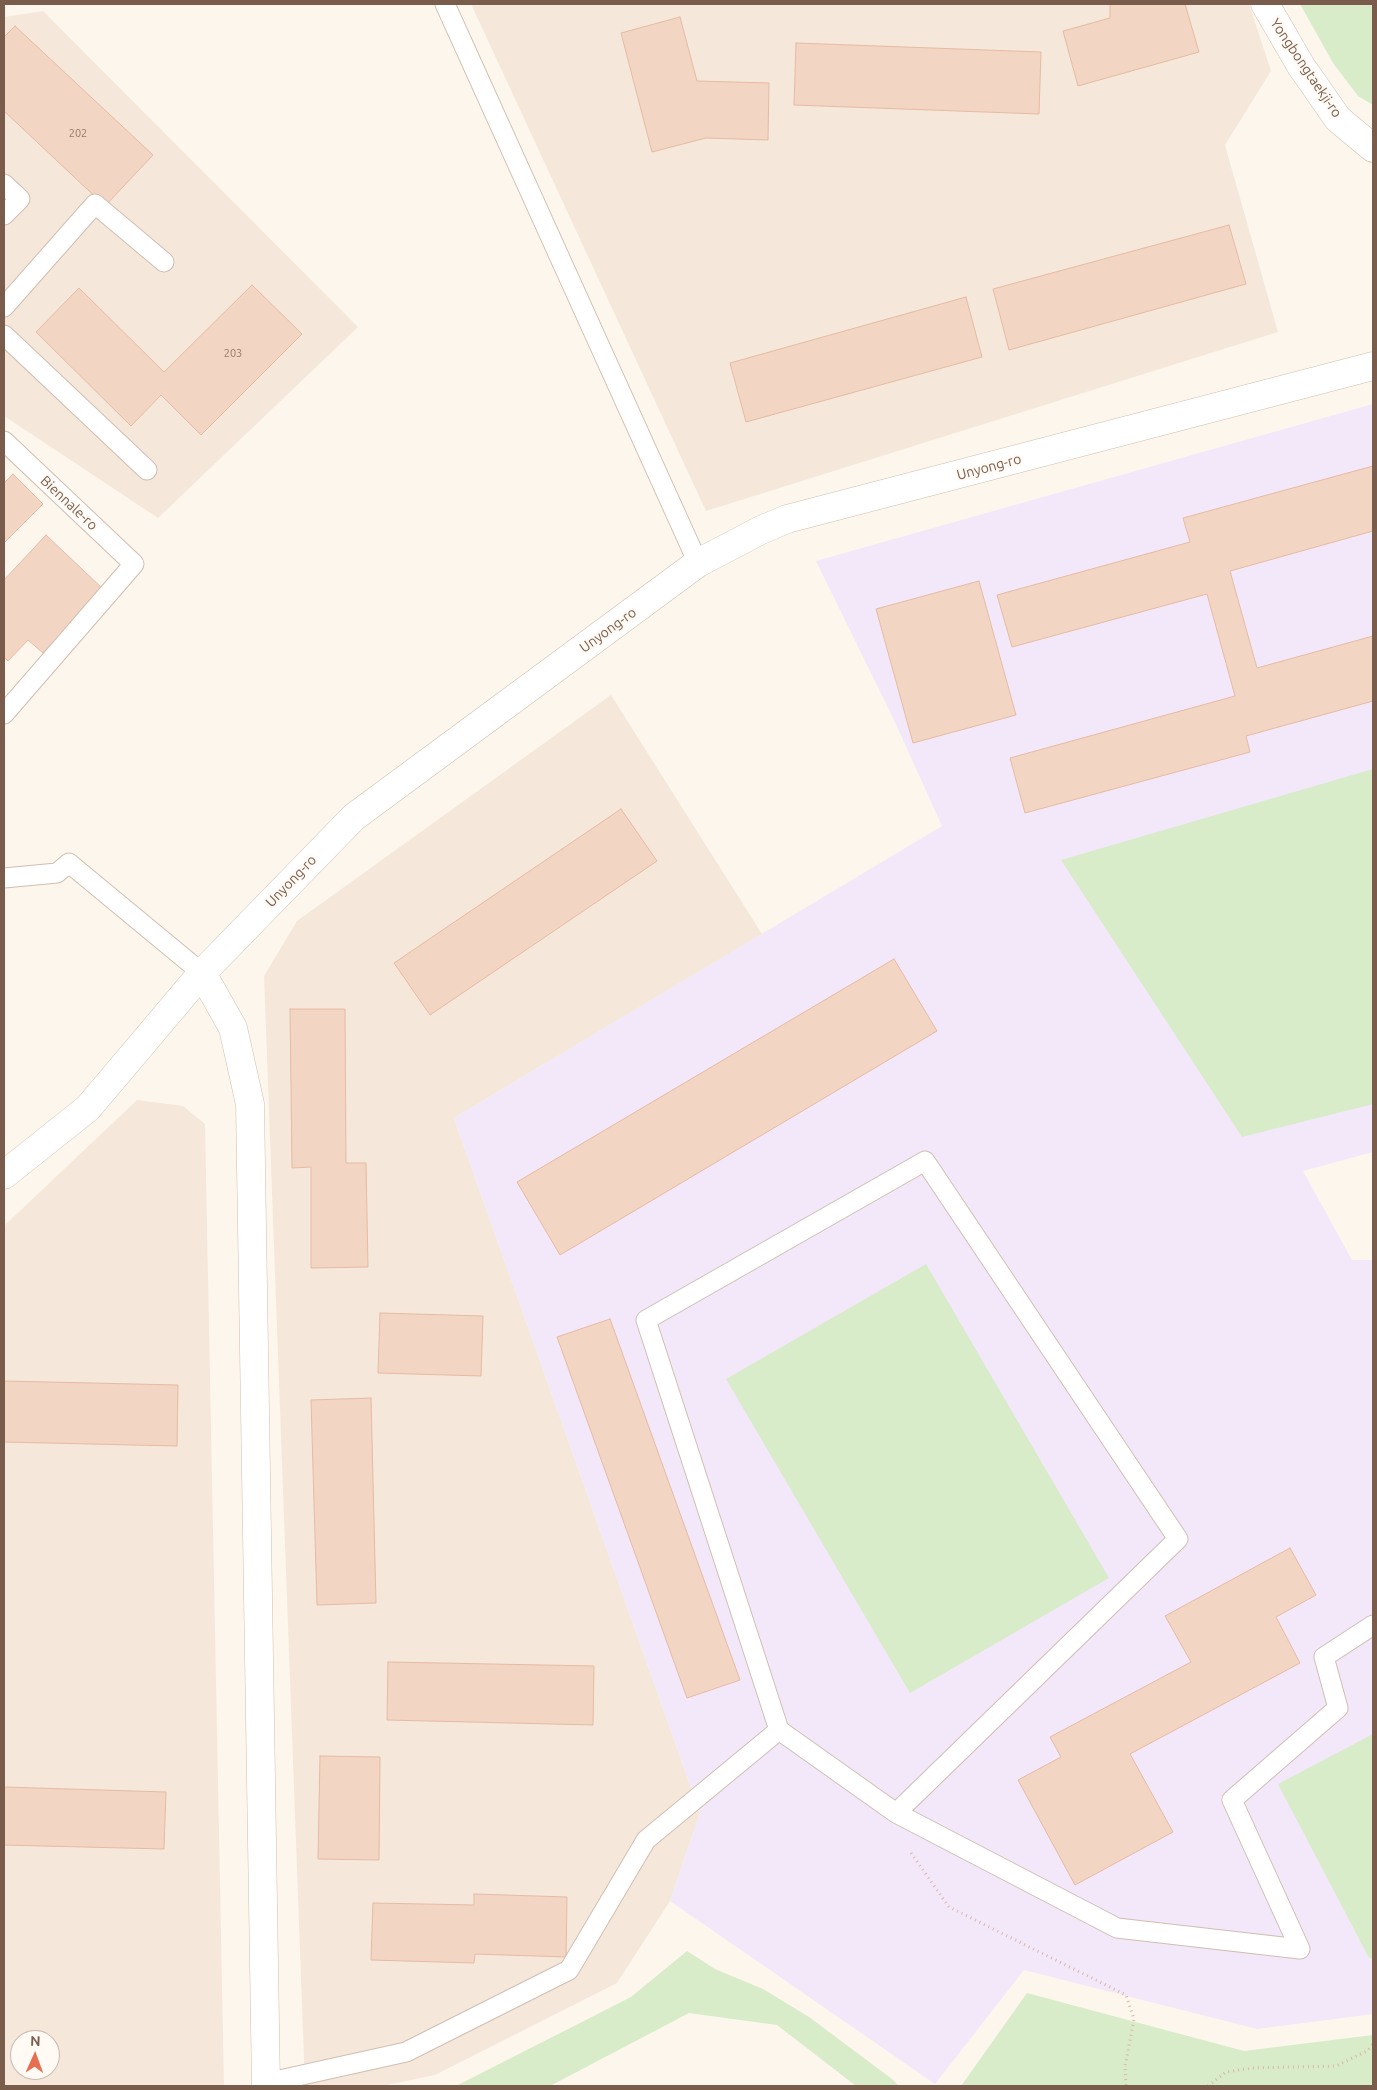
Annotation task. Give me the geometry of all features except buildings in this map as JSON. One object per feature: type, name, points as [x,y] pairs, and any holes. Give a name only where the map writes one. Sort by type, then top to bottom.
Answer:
[{"type":"street","name":"Yongbongtaekji-ro","points":[[1265,4],[1301,66],[1338,119],[1373,148]]},
{"type":"street","name":"Unyong-ro","points":[[4,1175],[88,1108],[202,973],[354,817],[698,563],[761,530],[787,519],[1373,366]]},
{"type":"street","points":[[202,973],[233,1028],[250,1104],[266,2084]]},
{"type":"lane","points":[[445,4],[698,563]]},
{"type":"lane","points":[[4,184],[20,199],[4,215]]},
{"type":"lane","points":[[7,298],[95,204],[164,262]]},
{"type":"lane","points":[[4,334],[147,470]]},
{"type":"lane","name":"Biennale-ro","points":[[4,441],[134,564],[4,714]]},
{"type":"lane","points":[[4,878],[57,873],[68,863],[202,973]]},
{"type":"lane","points":[[896,1813],[1178,1539],[924,1162],[646,1320],[779,1730],[896,1813],[1117,1928],[1300,1949],[1232,1800],[1338,1708],[1324,1657],[1373,1625]]},
{"type":"lane","points":[[266,2084],[406,2052],[570,1970],[646,1840],[779,1730]]},
{"type":"path","points":[[910,1852],[949,1907],[1126,1995],[1134,2019],[1125,2067],[1126,2086]]},
{"type":"path","points":[[1208,2086],[1226,2072],[1252,2068],[1336,2066],[1367,2051],[1373,2044]]},
{"type":"shaded area","points":[[471,4],[1249,4],[1271,71],[1225,145],[1278,332],[706,511]]},
{"type":"shaded area","points":[[43,11],[358,327],[158,518],[4,416],[4,17]]},
{"type":"shaded area","points":[[1373,404],[1373,1152],[1303,1171],[1352,1260],[1373,1260],[1373,2014],[1257,2029],[1024,1970],[935,2084],[670,1901],[700,1813],[454,1118],[942,826],[894,720],[816,561]]},
{"type":"shaded area","points":[[611,695],[762,934],[454,1118],[700,1813],[670,1901],[617,1983],[435,2075],[382,2086],[305,2086],[264,976],[297,921]]},
{"type":"shaded area","points":[[137,1100],[183,1106],[205,1124],[224,2086],[4,2086],[4,1226]]},
{"type":"green space","points":[[1300,4],[1373,4],[1373,105],[1358,96],[1333,63]]},
{"type":"green space","points":[[1373,769],[1373,1104],[1242,1137],[1061,860]]},
{"type":"green space","points":[[926,1264],[1109,1578],[910,1693],[726,1379]]},
{"type":"green space","points":[[1373,1734],[1373,1959],[1369,1958],[1278,1784]]},
{"type":"green space","points":[[687,1951],[715,1969],[763,1989],[809,2017],[899,2086],[856,2086],[777,2025],[689,2013],[550,2086],[456,2086],[631,1997]]},
{"type":"green space","points":[[1027,1993],[1244,2051],[1373,2035],[1373,2086],[961,2086]]}]
